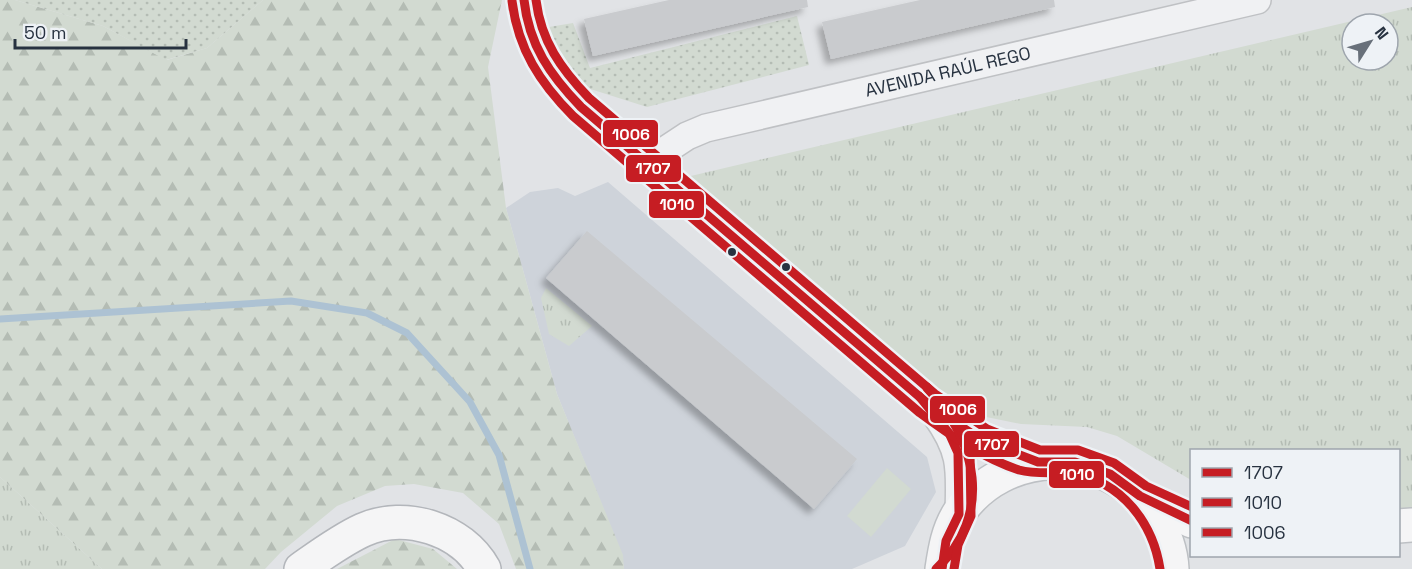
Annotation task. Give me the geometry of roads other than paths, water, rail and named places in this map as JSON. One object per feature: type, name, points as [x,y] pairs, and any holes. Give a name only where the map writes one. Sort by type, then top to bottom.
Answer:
[{"type":"main road","points":[[918,569],[949,541],[978,491],[1003,474],[1038,462],[1075,462],[1110,474],[1140,496],[1190,521]]},
{"type":"main road","points":[[1140,496],[1161,525],[1172,569]]},
{"type":"main road","points":[[301,569],[365,529],[404,522],[446,531],[484,569]]},
{"type":"street","points":[[524,0],[525,22],[543,64],[581,107],[928,404],[981,440],[1038,462]]},
{"type":"street","name":"AVENIDA RAÚL REGO","points":[[646,163],[680,140],[706,128],[1257,0]]},
{"type":"street","points":[[928,404],[949,434],[958,453],[949,541]]},
{"type":"waterway","points":[[0,319],[291,301],[367,313],[407,333],[470,402],[499,455],[530,569]]}]
